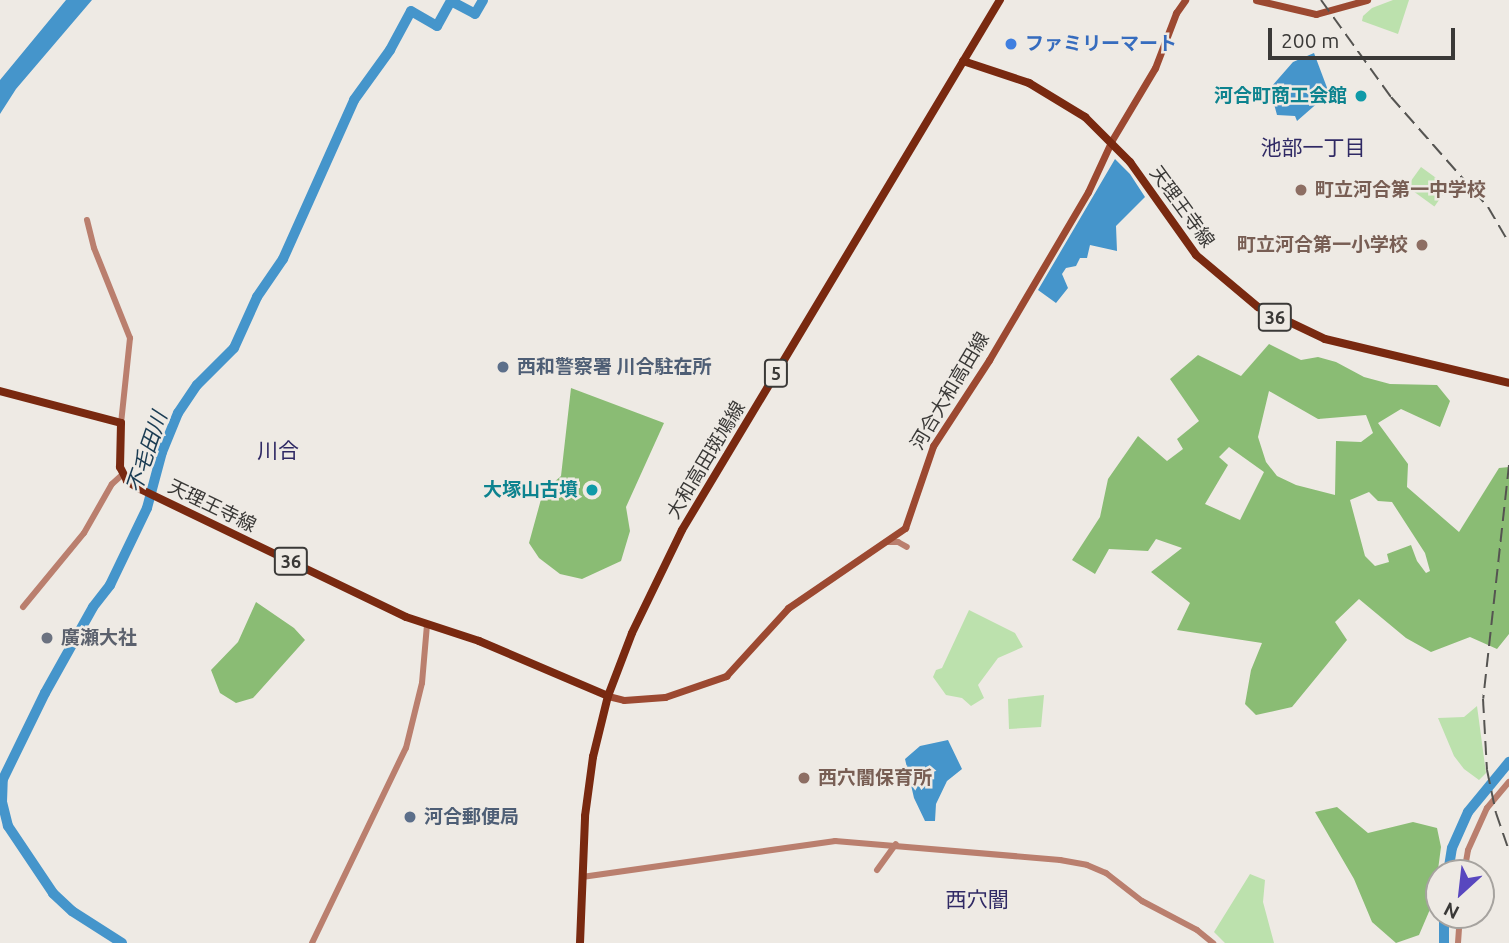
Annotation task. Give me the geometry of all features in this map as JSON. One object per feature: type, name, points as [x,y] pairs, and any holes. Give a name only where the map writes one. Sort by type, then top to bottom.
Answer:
[{"type":"main road","name":"大和高田斑鳩線","points":[[580,943],[589,779],[608,696],[632,633],[682,530],[1000,0]]},
{"type":"main road","name":"河合大和高田線","points":[[608,696],[624,700],[665,697],[726,676],[788,608],[901,532],[909,521],[933,446],[989,360],[1088,192],[1112,140],[1155,68],[1176,13],[1185,0]]},
{"type":"main road","points":[[1256,0],[1316,14],[1367,0]]},
{"type":"main road","name":"天理王寺線","points":[[963,61],[1008,75],[1050,94],[1085,117],[1112,140],[1149,186],[1196,254],[1222,280],[1258,307],[1325,339],[1509,383]]},
{"type":"main road","points":[[0,391],[121,423],[118,451],[122,475]]},
{"type":"main road","name":"天理王寺線","points":[[122,475],[151,494],[427,625],[479,641],[608,696]]},
{"type":"street","points":[[87,220],[94,248],[130,338],[121,423]]},
{"type":"street","points":[[23,607],[84,533],[112,484],[122,475]]},
{"type":"street","points":[[886,542],[898,542],[907,547]]},
{"type":"street","points":[[312,943],[406,748],[422,683],[427,625]]},
{"type":"street","points":[[1466,859],[1487,808],[1509,782]]},
{"type":"street","points":[[582,877],[823,842],[896,844],[1087,865],[1106,873],[1142,901],[1197,930],[1213,943]]},
{"type":"street","points":[[877,870],[896,844]]},
{"type":"green space","points":[[1393,0],[1409,0],[1398,34],[1362,21],[1363,16],[1372,8]]},
{"type":"green space","points":[[1421,167],[1449,187],[1434,206],[1407,186]]},
{"type":"green space","points":[[1269,344],[1301,360],[1318,357],[1336,362],[1364,377],[1390,384],[1437,385],[1450,401],[1440,427],[1401,409],[1378,423],[1408,464],[1407,487],[1459,532],[1499,468],[1509,467],[1509,634],[1497,649],[1470,637],[1431,652],[1406,638],[1359,599],[1335,622],[1347,640],[1292,707],[1256,715],[1245,704],[1251,670],[1262,643],[1177,630],[1190,603],[1151,572],[1182,548],[1156,539],[1148,551],[1109,549],[1095,574],[1072,560],[1100,517],[1108,479],[1138,436],[1167,461],[1183,449],[1177,439],[1199,421],[1170,379],[1198,355],[1241,376]],"holes":[[[1269,391],[1318,419],[1366,415],[1373,433],[1361,442],[1336,441],[1335,495],[1296,485],[1277,476],[1266,462],[1258,437]],[[1229,447],[1264,472],[1240,520],[1205,504],[1228,465],[1219,457]],[[1369,492],[1378,501],[1392,502],[1425,553],[1430,571],[1426,573],[1417,561],[1411,545],[1387,554],[1389,562],[1375,566],[1365,556],[1350,500]]]},
{"type":"green space","points":[[571,388],[664,423],[626,507],[630,531],[621,561],[582,579],[560,574],[539,558],[529,543],[543,492],[561,476]]},
{"type":"green space","points":[[256,602],[294,628],[305,640],[253,698],[236,703],[220,693],[211,670],[238,642]]},
{"type":"green space","points":[[969,610],[1015,633],[1023,647],[998,658],[978,685],[984,698],[971,706],[962,698],[946,695],[933,677],[936,670],[942,668]]},
{"type":"green space","points":[[1044,695],[1041,727],[1009,729],[1008,699]]},
{"type":"green space","points":[[1477,706],[1486,773],[1479,780],[1464,769],[1454,756],[1438,718],[1464,717]]},
{"type":"green space","points":[[1337,807],[1368,833],[1413,822],[1437,828],[1441,847],[1439,859],[1425,859],[1425,921],[1419,935],[1396,943],[1372,922],[1354,879],[1315,812]]},
{"type":"green space","points":[[1250,874],[1265,880],[1263,902],[1274,943],[1225,943],[1214,932]]},
{"type":"water","points":[[66,0],[92,0],[16,89],[0,114],[0,80]]},
{"type":"water","points":[[1314,53],[1329,93],[1297,121],[1295,116],[1277,115],[1274,104],[1264,97],[1265,94],[1293,62]]},
{"type":"water","points":[[1115,159],[1130,174],[1145,197],[1116,226],[1117,251],[1090,245],[1087,258],[1080,258],[1076,266],[1066,268],[1062,274],[1068,288],[1056,303],[1038,290]]},
{"type":"water","points":[[948,740],[962,769],[947,781],[936,804],[935,821],[925,821],[914,798],[905,759],[920,746]]},
{"type":"waterway","name":"不毛田川","points":[[122,943],[72,911],[53,893],[8,826],[2,802],[3,779],[45,693],[93,607],[110,585],[147,508],[162,452],[178,413],[197,385],[234,348],[257,297],[283,259],[354,100],[390,50],[411,11],[437,26],[451,1],[475,14],[483,0]]},
{"type":"waterway","points":[[1450,859],[1452,848],[1468,812],[1509,762]]},
{"type":"waterway","points":[[1444,929],[1444,943]]},
{"type":"railway","points":[[1321,0],[1391,97],[1488,207],[1509,243]]},
{"type":"railway","points":[[1509,465],[1483,699],[1487,770],[1496,813],[1509,850]]},
{"type":"place","name":"ファミリーマート","points":[[1011,44]]},
{"type":"place","name":"河合町商工会館","points":[[1361,96]]},
{"type":"place","name":"町立河合第一中学校","points":[[1301,190]]},
{"type":"place","name":"町立河合第一小学校","points":[[1422,245]]},
{"type":"place","name":"西和警察署 川合駐在所","points":[[503,367]]},
{"type":"place","name":"大塚山古墳","points":[[592,490]]},
{"type":"place","name":"廣瀬大社","points":[[47,638]]},
{"type":"place","name":"西穴闇保育所","points":[[804,778]]},
{"type":"place","name":"河合郵便局","points":[[410,817]]},
{"type":"district","name":"池部一丁目","points":[[1313,147]]},
{"type":"district","name":"川合","points":[[278,450]]},
{"type":"district","name":"西穴闇","points":[[977,899]]}]
